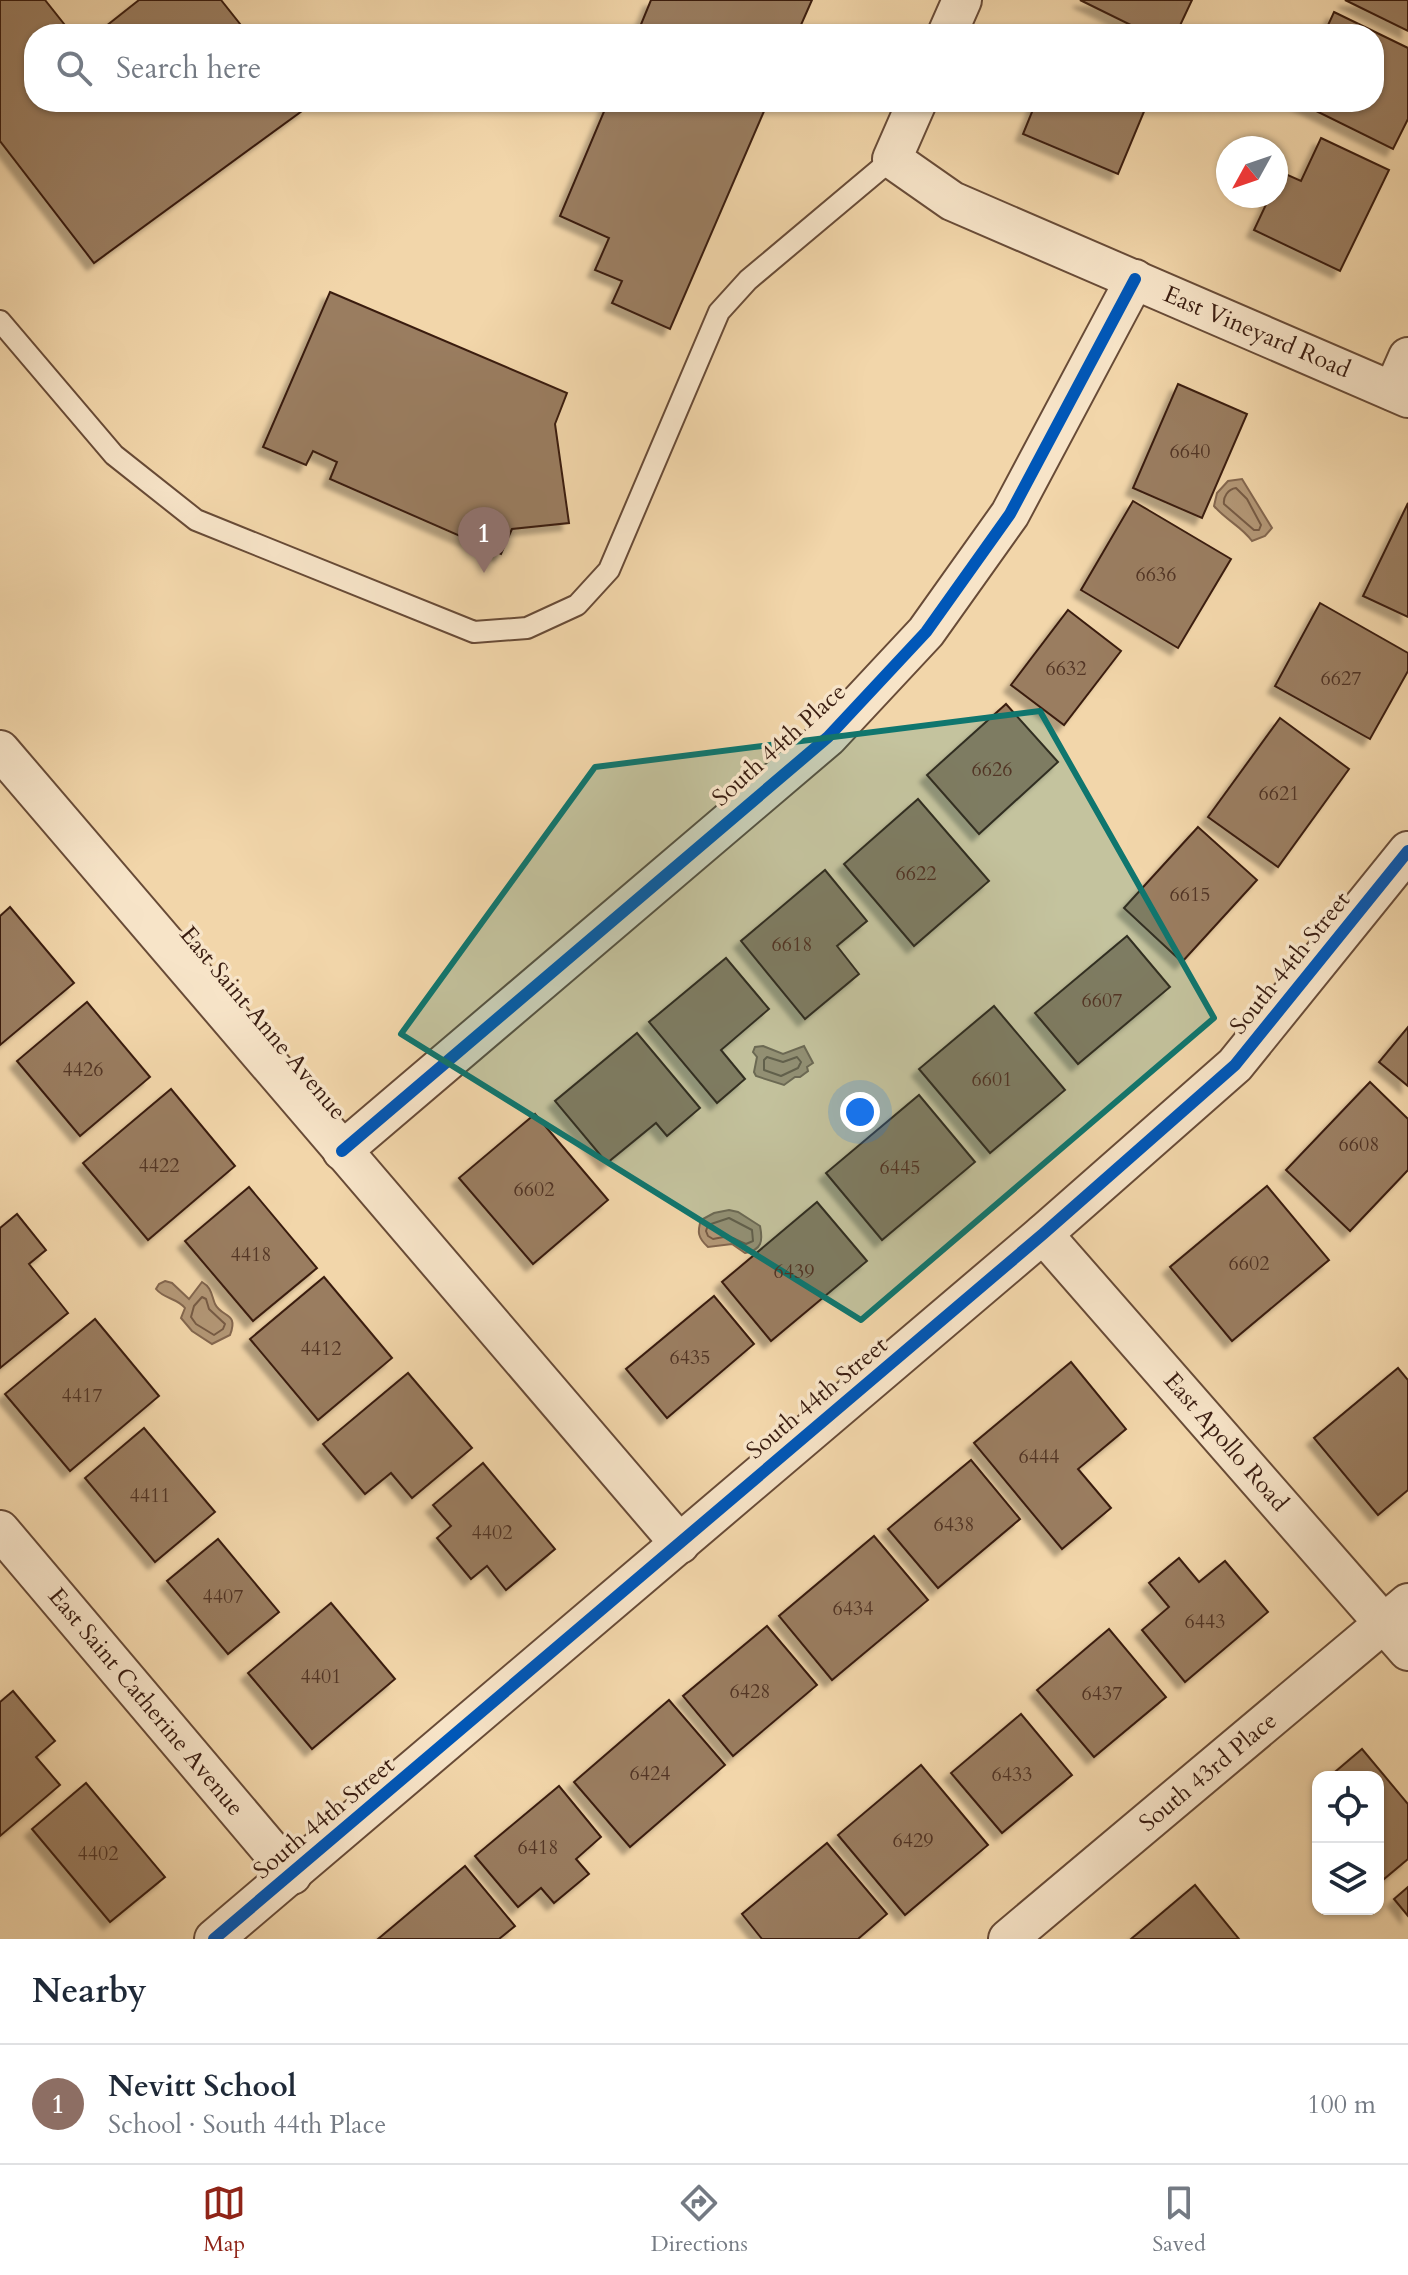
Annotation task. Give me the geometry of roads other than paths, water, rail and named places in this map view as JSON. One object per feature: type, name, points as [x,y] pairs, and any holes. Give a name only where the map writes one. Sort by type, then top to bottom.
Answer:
[{"type":"street","points":[[951,24],[962,0]]},
{"type":"street","points":[[892,159],[913,112]]},
{"type":"street","name":"East Vineyard Road","points":[[892,159],[952,201],[1400,395]]},
{"type":"street","name":"South 44th Place","points":[[342,1151],[828,737],[926,632],[1010,514],[1135,279]]},
{"type":"street","points":[[1400,395],[1408,357]]},
{"type":"street","name":"East Saint Anne Avenue","points":[[0,750],[680,1544]]},
{"type":"street","name":"South 44th Street","points":[[214,1939],[1043,1234],[1235,1065],[1408,851]]},
{"type":"street","name":"East Apollo Road","points":[[1043,1234],[1400,1626]]},
{"type":"street","name":"East Saint Catherine Avenue","points":[[0,1530],[292,1875]]},
{"type":"street","name":"South 43rd Place","points":[[1008,1939],[1400,1626]]},
{"type":"lane","points":[[0,321],[114,455],[196,520],[474,632],[527,628],[577,605],[609,570],[719,312],[748,280],[892,159]]},
{"type":"water","points":[[1242,479],[1272,528],[1265,536],[1252,541],[1214,506],[1217,493],[1228,481]]},
{"type":"water","points":[[763,1046],[783,1054],[804,1046],[813,1063],[807,1067],[808,1071],[784,1085],[756,1076],[757,1057],[753,1052],[755,1047]]},
{"type":"water","points":[[729,1210],[760,1226],[761,1240],[755,1250],[745,1253],[732,1244],[708,1247],[700,1238],[701,1220]]},
{"type":"water","points":[[165,1281],[172,1283],[189,1299],[202,1282],[205,1284],[215,1304],[231,1319],[230,1335],[212,1344],[192,1331],[181,1318],[185,1308],[156,1289]]},
{"type":"place","name":"Nevitt School","points":[[484,573]]}]
